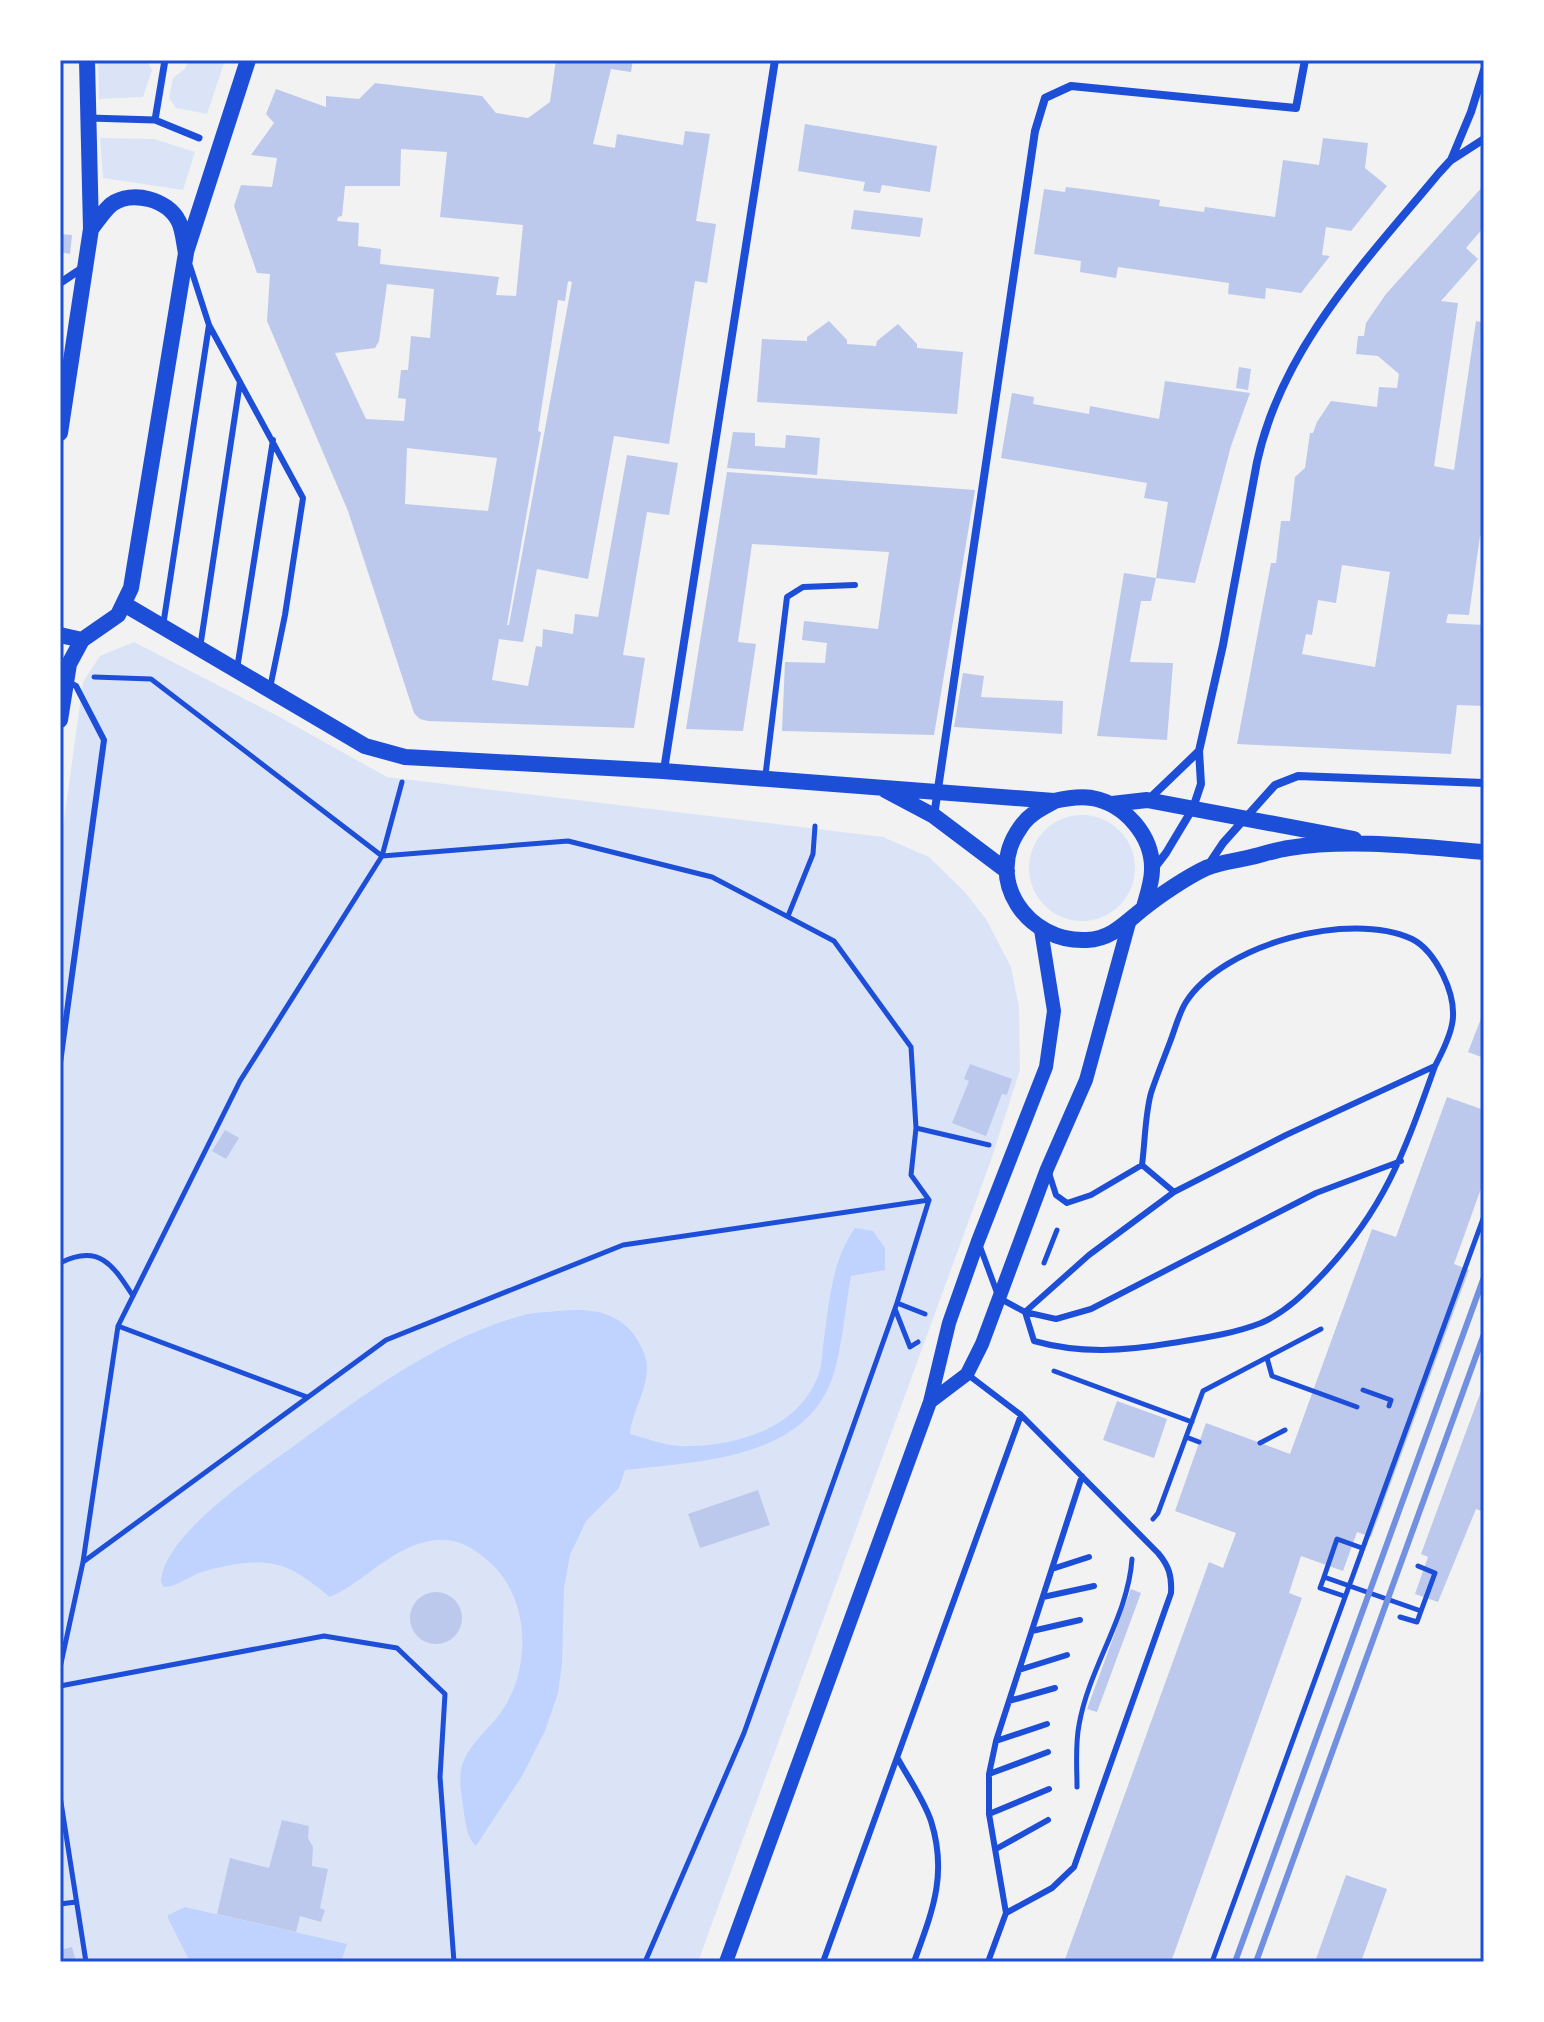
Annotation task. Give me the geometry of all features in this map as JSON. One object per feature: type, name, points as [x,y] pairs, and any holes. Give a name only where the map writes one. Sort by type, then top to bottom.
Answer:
[{"type":"main road","points":[[60,433],[91,229],[87,60]]},
{"type":"main road","points":[[60,720],[69,664],[82,640],[118,615],[131,588],[186,253],[248,60]]},
{"type":"main road","points":[[91,229],[112,204],[127,198],[153,200],[168,208],[179,222],[186,253]]},
{"type":"main road","points":[[124,604],[365,746],[385,753],[420,758],[663,771],[1054,801],[1083,797],[1112,804],[1147,800],[1379,844],[1484,852]]},
{"type":"main road","points":[[60,635],[82,640]]},
{"type":"main road","points":[[879,786],[934,816],[1007,871]]},
{"type":"main road","points":[[1054,801],[1034,812],[1019,828],[1010,849],[1007,871],[1011,894],[1023,915],[1041,930],[1065,940],[1092,940],[1110,934],[1129,923],[1144,907],[1207,868],[1290,848],[1379,844]]},
{"type":"main road","points":[[1112,804],[1133,820],[1147,844],[1152,870],[1144,907]]},
{"type":"street","points":[[155,120],[165,60]]},
{"type":"street","points":[[663,771],[775,60]]},
{"type":"street","points":[[934,816],[1035,131],[1045,98],[1071,86],[1296,108],[1305,60]]},
{"type":"street","points":[[1152,870],[1193,808],[1201,784],[1199,751],[1223,645],[1261,444],[1287,380],[1315,328],[1450,161],[1471,112],[1484,70],[1480,60]]},
{"type":"street","points":[[88,118],[155,120],[199,138]]},
{"type":"street","points":[[1450,161],[1484,139]]},
{"type":"street","points":[[60,283],[85,266]]},
{"type":"street","points":[[1147,800],[1199,751]]},
{"type":"street","points":[[1207,868],[1223,843],[1275,785],[1298,776],[1484,783]]},
{"type":"street","points":[[930,1402],[967,1374],[982,1344],[1047,1169],[1086,1080],[1129,923]]},
{"type":"street","points":[[726,1962],[930,1402],[949,1323],[978,1241],[1046,1067],[1054,1011],[1041,930]]},
{"type":"lane","points":[[186,253],[209,325],[303,498],[270,688]]},
{"type":"lane","points":[[163,626],[209,325]]},
{"type":"lane","points":[[200,648],[240,381]]},
{"type":"lane","points":[[237,669],[273,439]]},
{"type":"lane","points":[[765,779],[787,597],[803,587],[855,585]]},
{"type":"lane","points":[[60,1063],[104,740],[76,686],[66,682]]},
{"type":"lane","points":[[1025,1312],[1034,1341],[1061,1348],[1132,1350],[1223,1335],[1264,1322],[1300,1299],[1344,1252],[1375,1209],[1401,1161],[1435,1066],[1454,1024],[1448,985],[1435,959],[1414,940],[1384,930],[1332,929],[1268,945],[1236,958],[1208,978],[1186,1002],[1151,1095],[1142,1165]]},
{"type":"lane","points":[[1025,1312],[1089,1255],[1174,1192],[1286,1135],[1435,1066]]},
{"type":"lane","points":[[978,1241],[999,1298],[1025,1312],[1056,1319],[1091,1309],[1316,1193],[1401,1161]]},
{"type":"lane","points":[[1047,1169],[1056,1195],[1067,1203],[1091,1195],[1142,1165]]},
{"type":"lane","points":[[1142,1165],[1174,1192]]},
{"type":"lane","points":[[967,1374],[1021,1415],[1167,1564],[1172,1576],[1171,1593],[1074,1867],[1052,1888],[1006,1913]]},
{"type":"lane","points":[[823,1962],[1021,1415]]},
{"type":"lane","points":[[988,1962],[1006,1913],[989,1814],[989,1774],[996,1741],[1082,1476]]},
{"type":"lane","points":[[1052,1569],[1089,1557]]},
{"type":"lane","points":[[1043,1597],[1094,1586]]},
{"type":"lane","points":[[1032,1631],[1080,1620]]},
{"type":"lane","points":[[1019,1670],[1067,1655]]},
{"type":"lane","points":[[1009,1701],[1055,1688]]},
{"type":"lane","points":[[996,1741],[1047,1724]]},
{"type":"lane","points":[[989,1774],[1048,1752]]},
{"type":"lane","points":[[898,1759],[930,1818],[936,1850],[936,1900],[914,1962]]},
{"type":"lane","points":[[989,1814],[1049,1789]]},
{"type":"lane","points":[[996,1849],[1048,1820]]},
{"type":"path","points":[[69,664],[79,676],[151,679],[382,856],[568,841],[712,877],[834,941],[911,1047],[916,1128],[911,1175],[929,1200]]},
{"type":"path","points":[[60,1668],[83,1562],[118,1326],[240,1081],[382,856],[403,777]]},
{"type":"path","points":[[788,916],[813,854],[815,826]]},
{"type":"path","points":[[916,1128],[998,1147]]},
{"type":"path","points":[[83,1562],[386,1340],[623,1245],[929,1200]]},
{"type":"path","points":[[645,1962],[744,1733],[897,1303],[929,1200]]},
{"type":"path","points":[[1212,1962],[1484,1216]]},
{"type":"path","points":[[1041,1269],[1057,1230]]},
{"type":"path","points":[[60,1263],[74,1255],[94,1254],[118,1272],[133,1296]]},
{"type":"path","points":[[118,1326],[307,1397]]},
{"type":"path","points":[[1267,1358],[1272,1376],[1357,1407]]},
{"type":"path","points":[[1050,1369],[1192,1422]]},
{"type":"path","points":[[1363,1390],[1391,1400],[1389,1406]]},
{"type":"path","points":[[1260,1443],[1285,1430]]},
{"type":"path","points":[[1186,1437],[1199,1442]]},
{"type":"path","points":[[1344,1596],[1320,1588],[1337,1539],[1362,1548]]},
{"type":"path","points":[[1400,1617],[1417,1622],[1435,1573],[1418,1566]]},
{"type":"path","points":[[1324,1577],[1421,1611]]},
{"type":"path","points":[[60,1686],[324,1636],[397,1648],[445,1694],[440,1777],[454,1962]]},
{"type":"path","points":[[60,1796],[86,1962]]},
{"type":"path","points":[[60,1904],[76,1902]]},
{"type":"shaded area","points":[[98,60],[146,60],[152,70],[143,97],[99,99]]},
{"type":"shaded area","points":[[189,60],[225,60],[207,114],[176,108],[169,98],[173,78],[185,69]]},
{"type":"shaded area","points":[[100,138],[154,139],[195,152],[183,190],[103,178]]},
{"type":"shaded area","points":[[134,642],[276,715],[387,777],[883,837],[929,857],[964,891],[986,919],[1011,967],[1019,1007],[1020,1070],[991,1160],[698,1962],[60,1962],[60,850],[83,682],[100,656]]},
{"type":"shaded area","points":[[1082,815],[1102,819],[1120,830],[1131,848],[1135,868],[1131,888],[1120,906],[1102,917],[1082,921],[1062,917],[1044,906],[1033,888],[1029,868],[1033,848],[1044,830],[1062,819]]},
{"type":"water","points":[[855,1228],[873,1231],[885,1248],[885,1270],[851,1276],[834,1373],[821,1402],[801,1424],[776,1440],[748,1451],[625,1470],[619,1488],[586,1521],[570,1555],[564,1589],[558,1693],[545,1731],[522,1776],[476,1846],[466,1827],[461,1770],[472,1747],[510,1697],[522,1655],[519,1612],[512,1592],[501,1574],[486,1559],[457,1542],[425,1542],[399,1552],[330,1597],[293,1571],[266,1563],[220,1567],[168,1587],[161,1582],[166,1563],[195,1524],[261,1469],[405,1368],[464,1337],[524,1315],[586,1310],[610,1316],[630,1329],[644,1353],[647,1373],[630,1434],[660,1443],[698,1446],[740,1439],[778,1423],[808,1395],[818,1376],[836,1269]]},
{"type":"water","points":[[185,1907],[347,1944],[341,1962],[190,1962],[168,1918],[168,1915]]},
{"type":"building","points":[[556,60],[633,60],[631,72],[611,69],[593,144],[615,148],[617,134],[683,145],[685,131],[710,134],[696,221],[716,224],[707,283],[695,281],[669,444],[614,436],[588,579],[537,569],[523,642],[499,639],[492,680],[528,686],[536,646],[542,647],[543,629],[573,634],[575,614],[598,617],[627,455],[678,463],[669,515],[647,512],[623,655],[645,658],[634,728],[428,721],[414,713],[348,511],[267,321],[270,274],[257,273],[234,206],[241,185],[272,187],[277,158],[251,155],[274,123],[266,114],[276,89],[326,107],[326,96],[359,99],[375,83],[482,96],[496,113],[528,118],[550,102]],"holes":[[[401,149],[447,152],[440,217],[523,225],[516,296],[496,295],[499,277],[380,264],[381,249],[358,246],[359,223],[337,221],[342,216],[345,186],[400,186]],[[568,281],[572,282],[507,625],[541,432],[538,431],[558,300],[565,301]],[[387,284],[434,289],[430,338],[411,336],[408,370],[401,370],[398,398],[406,399],[404,421],[366,419],[335,353],[375,348],[379,341]],[[407,448],[497,458],[488,511],[405,504]]]},
{"type":"building","points":[[805,124],[937,146],[930,192],[882,185],[880,193],[863,191],[865,182],[798,171]]},
{"type":"building","points":[[1323,138],[1368,143],[1365,168],[1387,186],[1351,231],[1326,227],[1322,255],[1330,256],[1301,293],[1266,288],[1265,299],[1228,294],[1229,283],[1118,267],[1116,278],[1080,272],[1081,261],[1034,254],[1044,189],[1065,192],[1066,187],[1160,200],[1159,206],[1204,212],[1205,207],[1275,217],[1283,160],[1319,165]]},
{"type":"building","points":[[1484,185],[1484,227],[1466,248],[1478,259],[1441,301],[1458,303],[1434,466],[1454,470],[1476,321],[1484,323],[1484,535],[1480,536],[1469,615],[1448,614],[1446,623],[1484,625],[1484,706],[1457,705],[1451,754],[1237,744],[1271,563],[1276,563],[1281,521],[1290,521],[1295,477],[1305,468],[1310,433],[1313,433],[1331,401],[1377,407],[1379,387],[1397,388],[1399,374],[1378,356],[1356,354],[1358,336],[1364,336],[1366,323],[1386,294]],"holes":[[[1342,565],[1390,572],[1375,667],[1302,654],[1306,634],[1312,635],[1318,600],[1336,603]]]},
{"type":"building","points":[[854,210],[923,218],[920,237],[851,229]]},
{"type":"building","points":[[60,234],[72,235],[70,254],[60,252]]},
{"type":"building","points":[[829,321],[847,340],[847,344],[876,346],[877,341],[898,324],[917,344],[917,348],[963,352],[957,414],[757,402],[762,339],[807,341],[807,337]]},
{"type":"building","points":[[1239,367],[1251,369],[1248,390],[1236,388]]},
{"type":"building","points":[[1165,381],[1250,393],[1231,446],[1195,583],[1156,578],[1168,502],[1144,498],[1147,483],[1001,458],[1012,393],[1034,397],[1033,404],[1089,414],[1090,406],[1159,419]]},
{"type":"building","points":[[733,432],[755,433],[755,446],[785,448],[786,435],[820,438],[817,475],[727,468]]},
{"type":"building","points":[[727,472],[975,490],[934,735],[782,731],[785,662],[825,663],[827,643],[802,640],[804,621],[878,629],[889,552],[752,544],[738,642],[756,644],[743,731],[686,729]]},
{"type":"building","points":[[1124,573],[1156,578],[1151,601],[1141,601],[1130,662],[1173,663],[1167,740],[1097,736]]},
{"type":"building","points":[[963,673],[984,676],[981,697],[1063,701],[1062,734],[954,727]]},
{"type":"building","points":[[1484,1017],[1484,1058],[1468,1052]]},
{"type":"building","points":[[970,1064],[1012,1079],[1007,1095],[1002,1094],[986,1136],[952,1123],[969,1081],[964,1079]]},
{"type":"building","points":[[1447,1097],[1484,1110],[1484,1180],[1454,1264],[1469,1270],[1371,1537],[1357,1532],[1343,1571],[1301,1556],[1289,1593],[1302,1598],[1171,1962],[1064,1962],[1209,1562],[1223,1568],[1236,1533],[1175,1511],[1206,1423],[1290,1454],[1372,1229],[1396,1237]]},
{"type":"building","points":[[225,1130],[239,1138],[226,1159],[212,1151]]},
{"type":"building","points":[[1484,1383],[1484,1512],[1476,1509],[1438,1602],[1415,1594],[1428,1557],[1421,1554]]},
{"type":"building","points":[[1117,1401],[1167,1419],[1154,1458],[1103,1440]]},
{"type":"building","points":[[758,1490],[770,1525],[700,1548],[688,1514]]},
{"type":"building","points":[[1131,1589],[1141,1593],[1097,1712],[1087,1709]]},
{"type":"building","points":[[436,1592],[454,1600],[462,1618],[454,1636],[436,1644],[418,1636],[410,1618],[418,1600]]},
{"type":"building","points":[[282,1820],[309,1826],[308,1838],[313,1847],[312,1866],[328,1869],[320,1908],[325,1910],[321,1922],[300,1916],[296,1932],[217,1914],[230,1858],[269,1868]]},
{"type":"building","points":[[1346,1875],[1387,1889],[1361,1962],[1315,1962]]},
{"type":"building","points":[[72,1947],[76,1962],[60,1962],[60,1950]]},
{"type":"railway","points":[[1235,1962],[1484,1277]]},
{"type":"railway","points":[[1256,1962],[1484,1334]]}]
